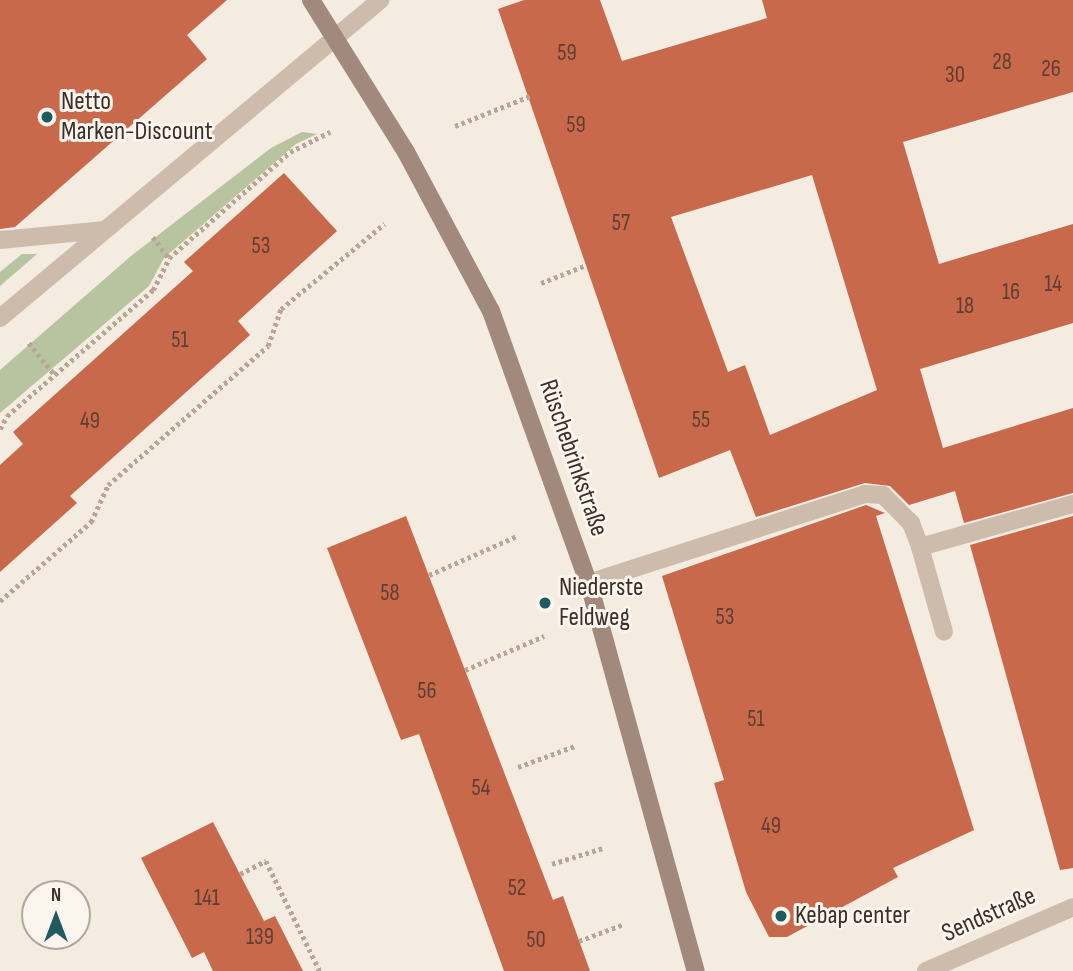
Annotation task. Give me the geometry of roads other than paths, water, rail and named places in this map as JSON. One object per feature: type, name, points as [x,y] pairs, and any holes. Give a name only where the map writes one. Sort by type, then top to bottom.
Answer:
[{"type":"main road","name":"Rüschebrinkstraße","points":[[311,0],[406,152],[491,311],[588,583],[696,971]]},
{"type":"street","points":[[0,318],[332,33],[380,0]]},
{"type":"street","points":[[0,240],[103,230]]},
{"type":"street","points":[[588,583],[865,494],[883,495],[911,523],[944,632]]},
{"type":"street","points":[[919,547],[1073,504]]},
{"type":"street","name":"Sendstraße","points":[[926,971],[1073,907]]},
{"type":"place","name":"Netto Marken-Discount","points":[[47,117]]},
{"type":"place","name":"Niederste Feldweg","points":[[545,603]]},
{"type":"place","name":"Kebap center","points":[[781,916]]}]
